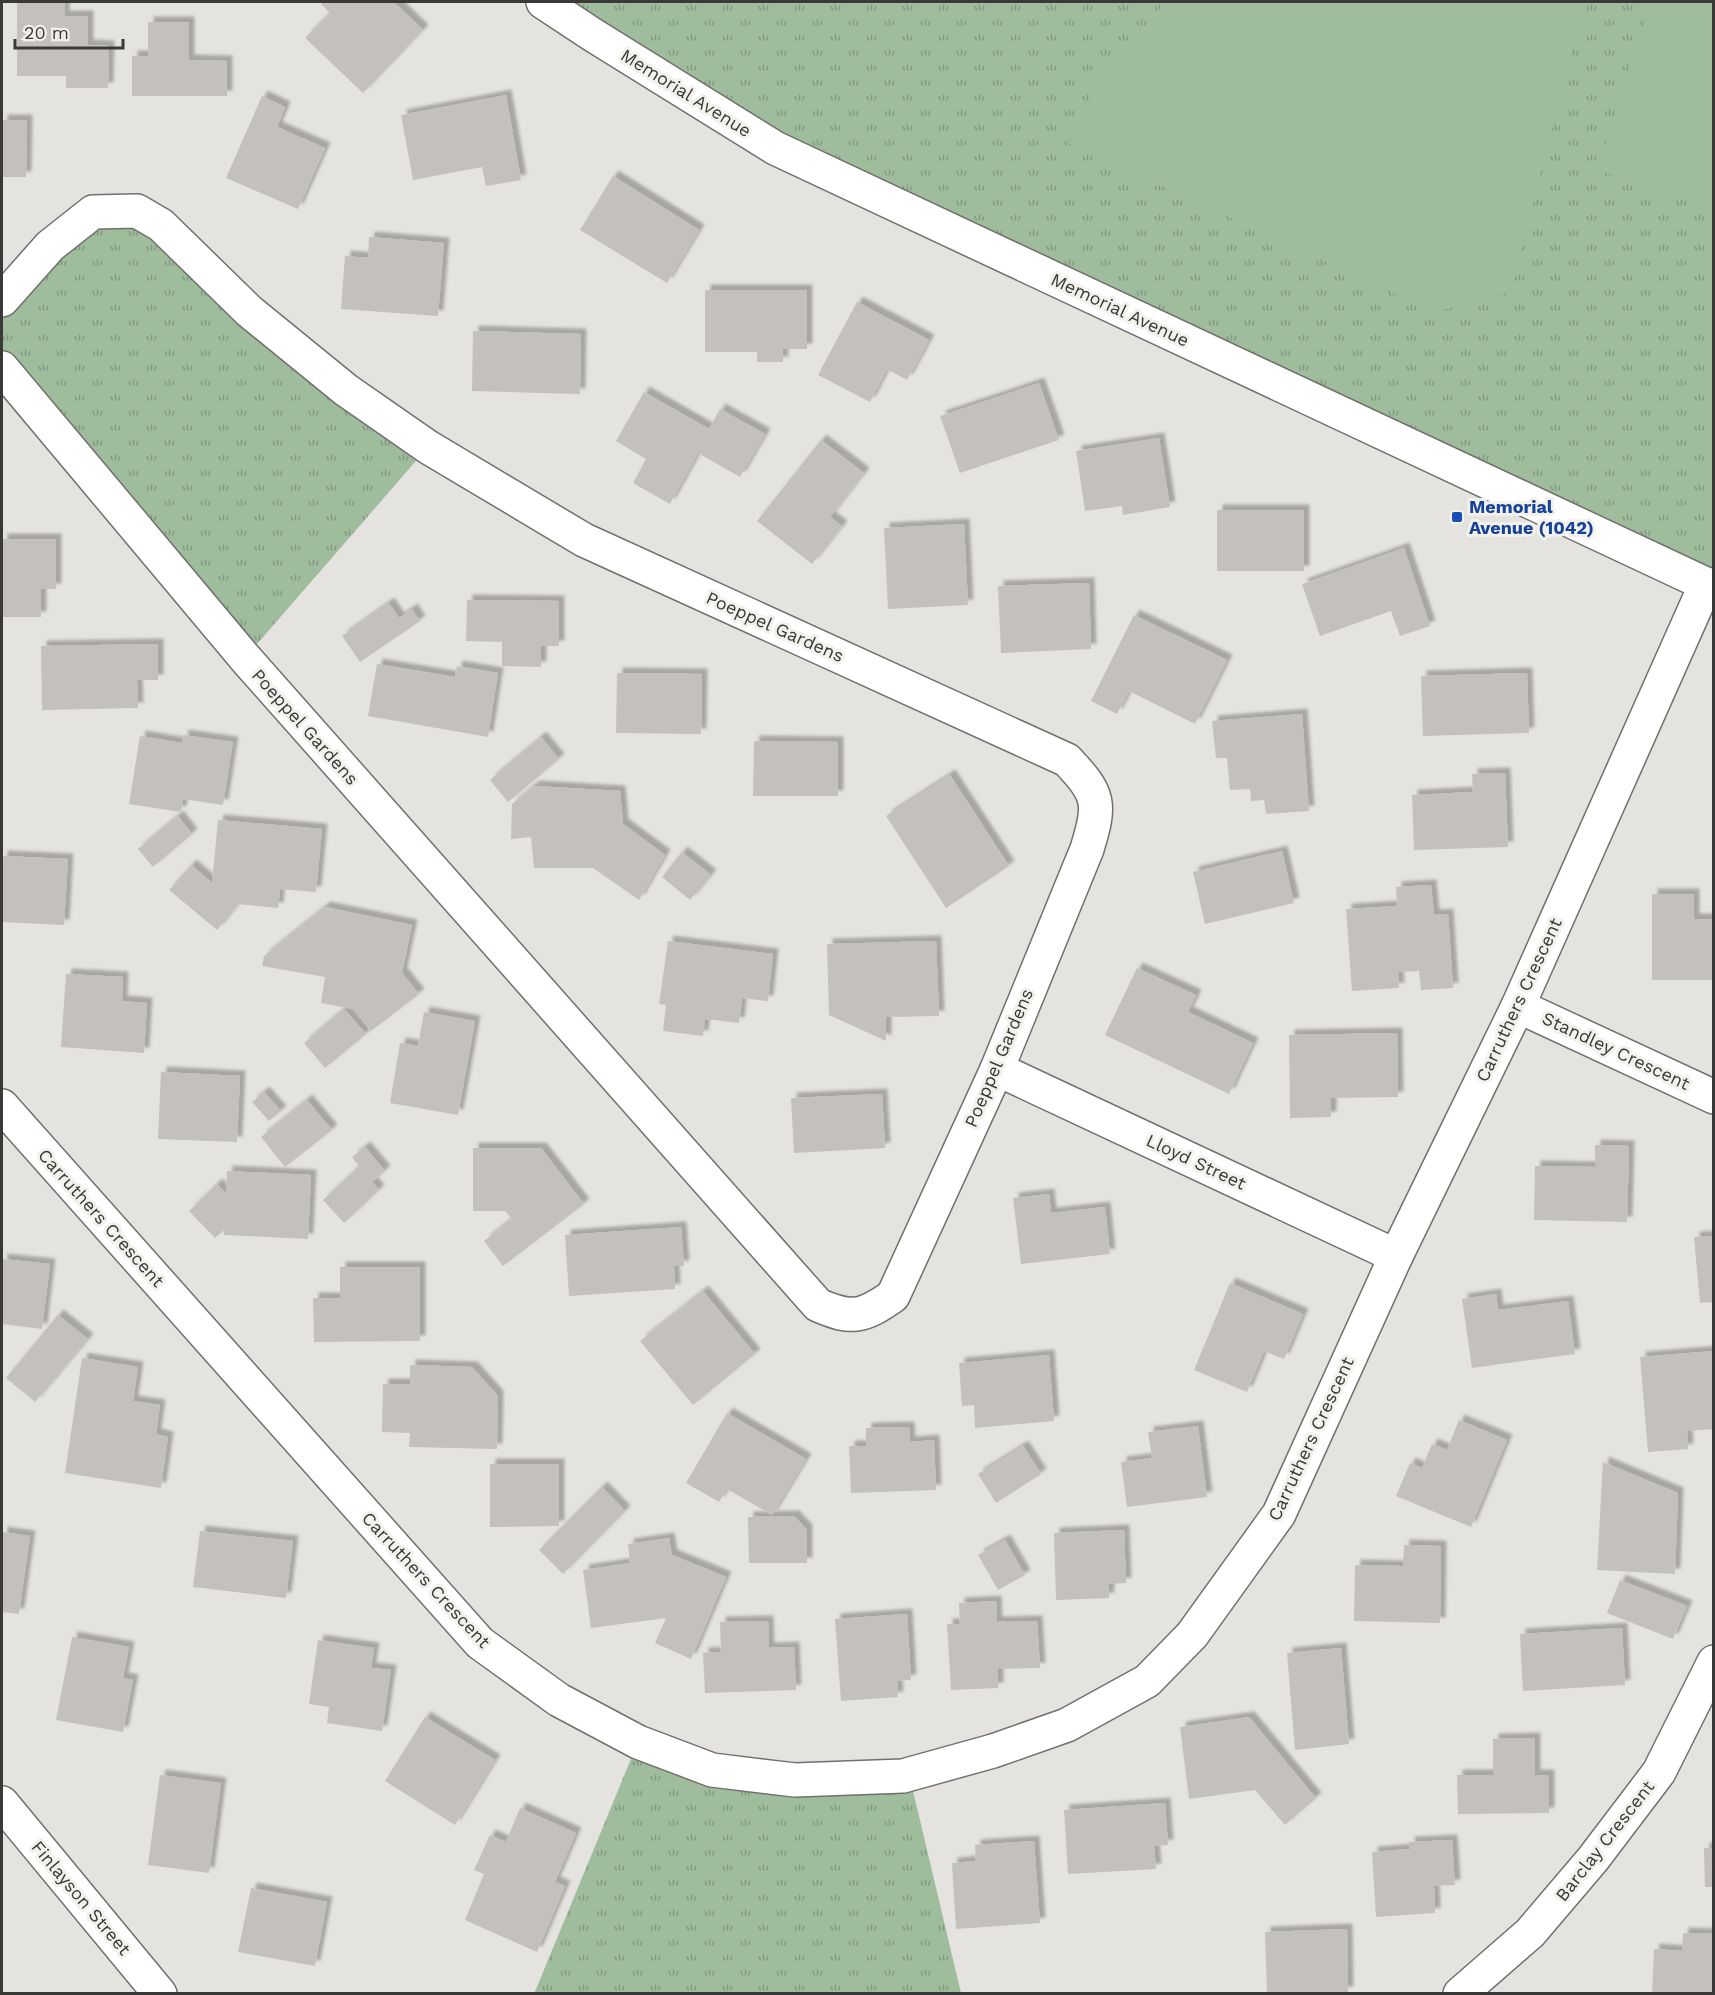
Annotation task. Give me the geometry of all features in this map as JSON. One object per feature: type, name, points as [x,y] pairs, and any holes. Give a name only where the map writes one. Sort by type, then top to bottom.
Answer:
[{"type":"street","name":"Memorial Avenue","points":[[543,2],[775,148],[1710,586]]},
{"type":"street","name":"Poeppel Gardens","points":[[2,300],[50,246],[93,212],[137,211],[161,225],[249,310],[346,390],[428,447],[584,540],[1067,760],[1084,778],[1095,798],[1096,821],[1087,849],[997,1069],[893,1296],[858,1316],[837,1314],[818,1305],[245,658],[2,368]]},
{"type":"street","name":"Carruthers Crescent","points":[[4,1115],[480,1643],[559,1700],[638,1742],[712,1770],[795,1780],[903,1776],[993,1751],[1067,1725],[1147,1681],[1192,1635],[1279,1514],[1396,1256],[1518,1006],[1710,586]]},
{"type":"street","name":"Standley Crescent","points":[[1518,1006],[1713,1096]]},
{"type":"street","name":"Lloyd Street","points":[[997,1069],[1396,1256]]},
{"type":"street","name":"Barclay Crescent","points":[[1460,1994],[1530,1933],[1607,1842],[1659,1772],[1713,1662]]},
{"type":"street","name":"Finlayson Street","points":[[2,1803],[160,1994]]},
{"type":"green space","points":[[543,2],[1713,2],[1713,588],[775,148]]},
{"type":"green space","points":[[1169,2],[1584,2],[1511,292],[1435,312],[1068,143],[1091,96],[1119,55]]},
{"type":"green space","points":[[1651,2],[1713,2],[1713,207],[1597,170]]},
{"type":"green space","points":[[137,211],[428,447],[245,658],[2,368],[2,300],[50,246]]},
{"type":"green space","points":[[638,1742],[717,1770],[909,1774],[961,1993],[534,1994]]},
{"type":"building","points":[[17,2],[65,2],[64,16],[88,16],[88,45],[109,46],[108,88],[66,88],[66,76],[17,76]]},
{"type":"building","points":[[323,2],[394,2],[423,30],[363,93],[305,38],[330,13],[321,4]]},
{"type":"building","points":[[148,22],[189,22],[189,60],[227,61],[227,96],[132,96],[132,56],[148,56]]},
{"type":"building","points":[[506,95],[521,180],[486,186],[482,167],[413,180],[401,115]]},
{"type":"building","points":[[262,96],[285,107],[277,127],[325,148],[298,209],[226,178]]},
{"type":"building","points":[[2,120],[27,120],[26,177],[2,177]]},
{"type":"building","points":[[613,176],[699,230],[667,283],[580,230]]},
{"type":"building","points":[[369,237],[444,243],[438,316],[341,309],[345,256],[368,258]]},
{"type":"building","points":[[705,290],[807,290],[807,349],[783,349],[783,362],[757,362],[757,352],[705,352]]},
{"type":"building","points":[[857,302],[929,340],[907,380],[887,369],[870,402],[818,375]]},
{"type":"building","points":[[473,331],[581,334],[580,394],[472,391]]},
{"type":"building","points":[[1039,383],[1059,440],[960,473],[940,416]]},
{"type":"building","points":[[644,392],[709,429],[720,409],[765,434],[740,477],[698,453],[670,504],[633,483],[646,459],[616,441]]},
{"type":"building","points":[[1159,438],[1170,507],[1123,515],[1122,506],[1085,511],[1076,451]]},
{"type":"building","points":[[821,440],[864,473],[830,517],[842,526],[812,564],[757,521]]},
{"type":"building","points":[[1217,510],[1304,510],[1304,571],[1217,571]]},
{"type":"building","points":[[964,524],[968,605],[888,609],[884,528]]},
{"type":"building","points":[[2,539],[56,539],[56,589],[41,589],[41,617],[2,617]]},
{"type":"building","points":[[1404,548],[1430,626],[1400,636],[1391,611],[1320,636],[1302,584]]},
{"type":"building","points":[[1089,583],[1091,649],[1001,653],[998,586]]},
{"type":"building","points":[[467,600],[559,601],[559,646],[541,646],[541,667],[502,666],[502,642],[466,641]]},
{"type":"building","points":[[389,603],[399,618],[412,609],[420,621],[360,662],[342,636]]},
{"type":"building","points":[[1134,615],[1227,660],[1195,724],[1129,691],[1117,714],[1091,701]]},
{"type":"building","points":[[158,644],[158,680],[137,680],[138,708],[42,710],[41,646]]},
{"type":"building","points":[[377,664],[455,677],[457,666],[498,673],[488,737],[368,716]]},
{"type":"building","points":[[617,673],[702,674],[701,734],[616,733]]},
{"type":"building","points":[[1527,673],[1529,733],[1423,736],[1421,676]]},
{"type":"building","points":[[1302,714],[1309,811],[1266,814],[1264,800],[1251,801],[1250,789],[1230,790],[1227,758],[1216,758],[1212,721]]},
{"type":"building","points":[[183,735],[233,742],[223,805],[183,799],[181,812],[129,804],[140,736],[182,743]]},
{"type":"building","points":[[541,737],[559,759],[508,802],[490,780]]},
{"type":"building","points":[[754,741],[838,742],[838,796],[753,796]]},
{"type":"building","points":[[1505,773],[1508,847],[1414,850],[1412,795],[1473,792],[1472,774]]},
{"type":"building","points":[[950,775],[1009,866],[946,908],[886,816]]},
{"type":"building","points":[[534,786],[620,791],[623,824],[665,855],[639,900],[593,868],[534,868],[531,837],[511,839],[512,804]]},
{"type":"building","points":[[178,816],[192,834],[153,867],[138,849]]},
{"type":"building","points":[[218,820],[322,829],[316,892],[280,889],[278,908],[238,904],[217,930],[169,890],[191,865],[212,883]]},
{"type":"building","points":[[1282,851],[1294,903],[1205,924],[1193,872]]},
{"type":"building","points":[[682,852],[711,875],[690,900],[662,877]]},
{"type":"building","points":[[2,856],[68,859],[64,925],[2,922]]},
{"type":"building","points":[[1431,885],[1434,915],[1448,914],[1453,988],[1421,990],[1419,971],[1398,972],[1399,988],[1352,991],[1346,909],[1397,906],[1396,887]]},
{"type":"building","points":[[1652,894],[1694,894],[1694,919],[1714,919],[1714,980],[1652,980]]},
{"type":"building","points":[[325,907],[412,925],[402,973],[419,994],[371,1031],[353,1009],[321,1003],[325,977],[262,966],[264,956]]},
{"type":"building","points":[[668,941],[773,954],[768,1001],[742,998],[739,1023],[705,1019],[703,1036],[663,1031],[666,1005],[659,1004]]},
{"type":"building","points":[[936,941],[939,1016],[886,1017],[886,1041],[829,1015],[827,944]]},
{"type":"building","points":[[1137,968],[1196,995],[1188,1012],[1253,1043],[1229,1094],[1105,1035]]},
{"type":"building","points":[[66,974],[123,977],[122,1001],[147,1003],[144,1053],[61,1047]]},
{"type":"building","points":[[344,1009],[366,1034],[325,1068],[304,1043]]},
{"type":"building","points":[[424,1012],[475,1021],[458,1115],[390,1103],[400,1043],[418,1046]]},
{"type":"building","points":[[1397,1033],[1398,1097],[1331,1098],[1331,1117],[1290,1118],[1289,1035]]},
{"type":"building","points":[[161,1072],[240,1076],[237,1142],[158,1139]]},
{"type":"building","points":[[264,1092],[281,1111],[269,1121],[252,1102]]},
{"type":"building","points":[[882,1094],[885,1148],[794,1153],[791,1098]]},
{"type":"building","points":[[307,1100],[332,1130],[285,1167],[261,1137]]},
{"type":"building","points":[[1595,1145],[1629,1146],[1627,1222],[1534,1220],[1535,1166],[1595,1167]]},
{"type":"building","points":[[365,1147],[385,1171],[372,1182],[379,1190],[344,1223],[323,1200],[359,1167],[365,1174],[352,1157]]},
{"type":"building","points":[[473,1148],[541,1148],[584,1204],[503,1266],[484,1241],[512,1219],[505,1211],[473,1211]]},
{"type":"building","points":[[227,1171],[311,1175],[308,1239],[224,1235],[224,1230],[215,1238],[189,1211],[217,1184],[226,1193]]},
{"type":"building","points":[[1049,1194],[1051,1213],[1105,1207],[1110,1254],[1021,1264],[1013,1198]]},
{"type":"building","points":[[681,1227],[684,1266],[674,1266],[675,1289],[569,1296],[565,1235]]},
{"type":"building","points":[[1714,1236],[1714,1302],[1700,1303],[1694,1237]]},
{"type":"building","points":[[2,1259],[50,1264],[42,1329],[2,1324]]},
{"type":"building","points":[[340,1267],[420,1267],[420,1341],[314,1342],[313,1298],[340,1298]]},
{"type":"building","points":[[1230,1283],[1303,1314],[1284,1359],[1264,1351],[1247,1392],[1194,1370]]},
{"type":"building","points":[[703,1291],[755,1354],[693,1405],[640,1341]]},
{"type":"building","points":[[1496,1294],[1498,1310],[1568,1301],[1575,1354],[1472,1368],[1462,1299]]},
{"type":"building","points":[[58,1315],[88,1339],[35,1402],[6,1378]]},
{"type":"building","points":[[1714,1351],[1714,1429],[1687,1431],[1688,1449],[1648,1452],[1640,1357]]},
{"type":"building","points":[[1049,1355],[1054,1421],[975,1428],[974,1405],[962,1406],[959,1363]]},
{"type":"building","points":[[82,1358],[138,1367],[133,1401],[160,1405],[156,1434],[168,1437],[161,1488],[65,1473]]},
{"type":"building","points":[[410,1365],[472,1367],[498,1396],[497,1449],[409,1447],[410,1433],[382,1432],[383,1384],[410,1384]]},
{"type":"building","points":[[727,1413],[806,1459],[772,1515],[727,1489],[719,1502],[686,1483]]},
{"type":"building","points":[[1459,1420],[1507,1440],[1471,1527],[1396,1496],[1410,1463],[1422,1468],[1432,1444],[1447,1450]]},
{"type":"building","points":[[1198,1426],[1207,1497],[1127,1507],[1121,1462],[1152,1458],[1148,1432]]},
{"type":"building","points":[[909,1427],[910,1442],[934,1440],[936,1490],[851,1493],[849,1446],[866,1446],[866,1428]]},
{"type":"building","points":[[1023,1446],[1041,1474],[996,1503],[978,1474]]},
{"type":"building","points":[[1603,1462],[1678,1493],[1675,1574],[1597,1570]]},
{"type":"building","points":[[490,1464],[559,1464],[559,1526],[490,1527]]},
{"type":"building","points":[[602,1487],[625,1511],[563,1574],[539,1550]]},
{"type":"building","points":[[794,1516],[807,1530],[807,1563],[749,1563],[748,1517]]},
{"type":"building","points":[[1124,1530],[1126,1583],[1109,1584],[1109,1598],[1056,1600],[1054,1533]]},
{"type":"building","points":[[200,1531],[293,1541],[286,1598],[193,1587]]},
{"type":"building","points":[[2,1532],[30,1536],[19,1614],[2,1612]]},
{"type":"building","points":[[669,1538],[672,1555],[726,1577],[691,1659],[655,1643],[666,1618],[591,1628],[583,1570],[630,1563],[628,1544]]},
{"type":"building","points":[[1005,1540],[1025,1575],[998,1590],[978,1555]]},
{"type":"building","points":[[1404,1545],[1441,1546],[1440,1623],[1354,1621],[1355,1565],[1403,1566]]},
{"type":"building","points":[[1620,1580],[1687,1606],[1673,1639],[1607,1613]]},
{"type":"building","points":[[996,1601],[997,1622],[1037,1621],[1040,1668],[998,1669],[998,1688],[951,1690],[947,1624],[960,1624],[959,1603]]},
{"type":"building","points":[[907,1614],[911,1680],[897,1681],[898,1697],[841,1701],[835,1619]]},
{"type":"building","points":[[768,1621],[769,1648],[794,1647],[796,1690],[705,1693],[703,1653],[721,1652],[720,1622]]},
{"type":"building","points":[[1622,1628],[1625,1685],[1523,1691],[1520,1634]]},
{"type":"building","points":[[72,1637],[129,1647],[123,1678],[133,1680],[123,1732],[56,1720]]},
{"type":"building","points":[[318,1640],[374,1648],[371,1668],[391,1670],[382,1731],[327,1723],[329,1707],[309,1704]]},
{"type":"building","points":[[1341,1648],[1349,1744],[1295,1750],[1287,1653]]},
{"type":"building","points":[[425,1717],[495,1760],[455,1825],[385,1781]]},
{"type":"building","points":[[1249,1717],[1316,1798],[1285,1825],[1255,1790],[1189,1799],[1180,1727]]},
{"type":"building","points":[[1535,1738],[1535,1775],[1549,1775],[1549,1813],[1458,1814],[1457,1775],[1493,1775],[1493,1739]]},
{"type":"building","points":[[160,1775],[221,1783],[209,1873],[148,1865]]},
{"type":"building","points":[[1165,1803],[1168,1845],[1154,1846],[1156,1869],[1068,1874],[1064,1810]]},
{"type":"building","points":[[520,1808],[576,1833],[555,1882],[565,1886],[537,1952],[465,1920],[484,1874],[474,1870],[490,1835],[506,1842]]},
{"type":"building","points":[[1452,1840],[1455,1885],[1434,1886],[1435,1913],[1376,1917],[1372,1852],[1410,1849],[1409,1842]]},
{"type":"building","points":[[1034,1841],[1040,1923],[956,1929],[952,1863],[976,1861],[975,1845]]},
{"type":"building","points":[[1704,1848],[1714,1848],[1714,1887],[1705,1887]]},
{"type":"building","points":[[251,1888],[327,1902],[315,1966],[238,1952]]},
{"type":"building","points":[[1347,1929],[1348,1992],[1267,1994],[1265,1932]]},
{"type":"building","points":[[1683,1933],[1714,1934],[1714,1994],[1652,1994],[1654,1949],[1682,1951]]},
{"type":"place","name":"Memorial Avenue (1042)","points":[[1457,517]]}]
